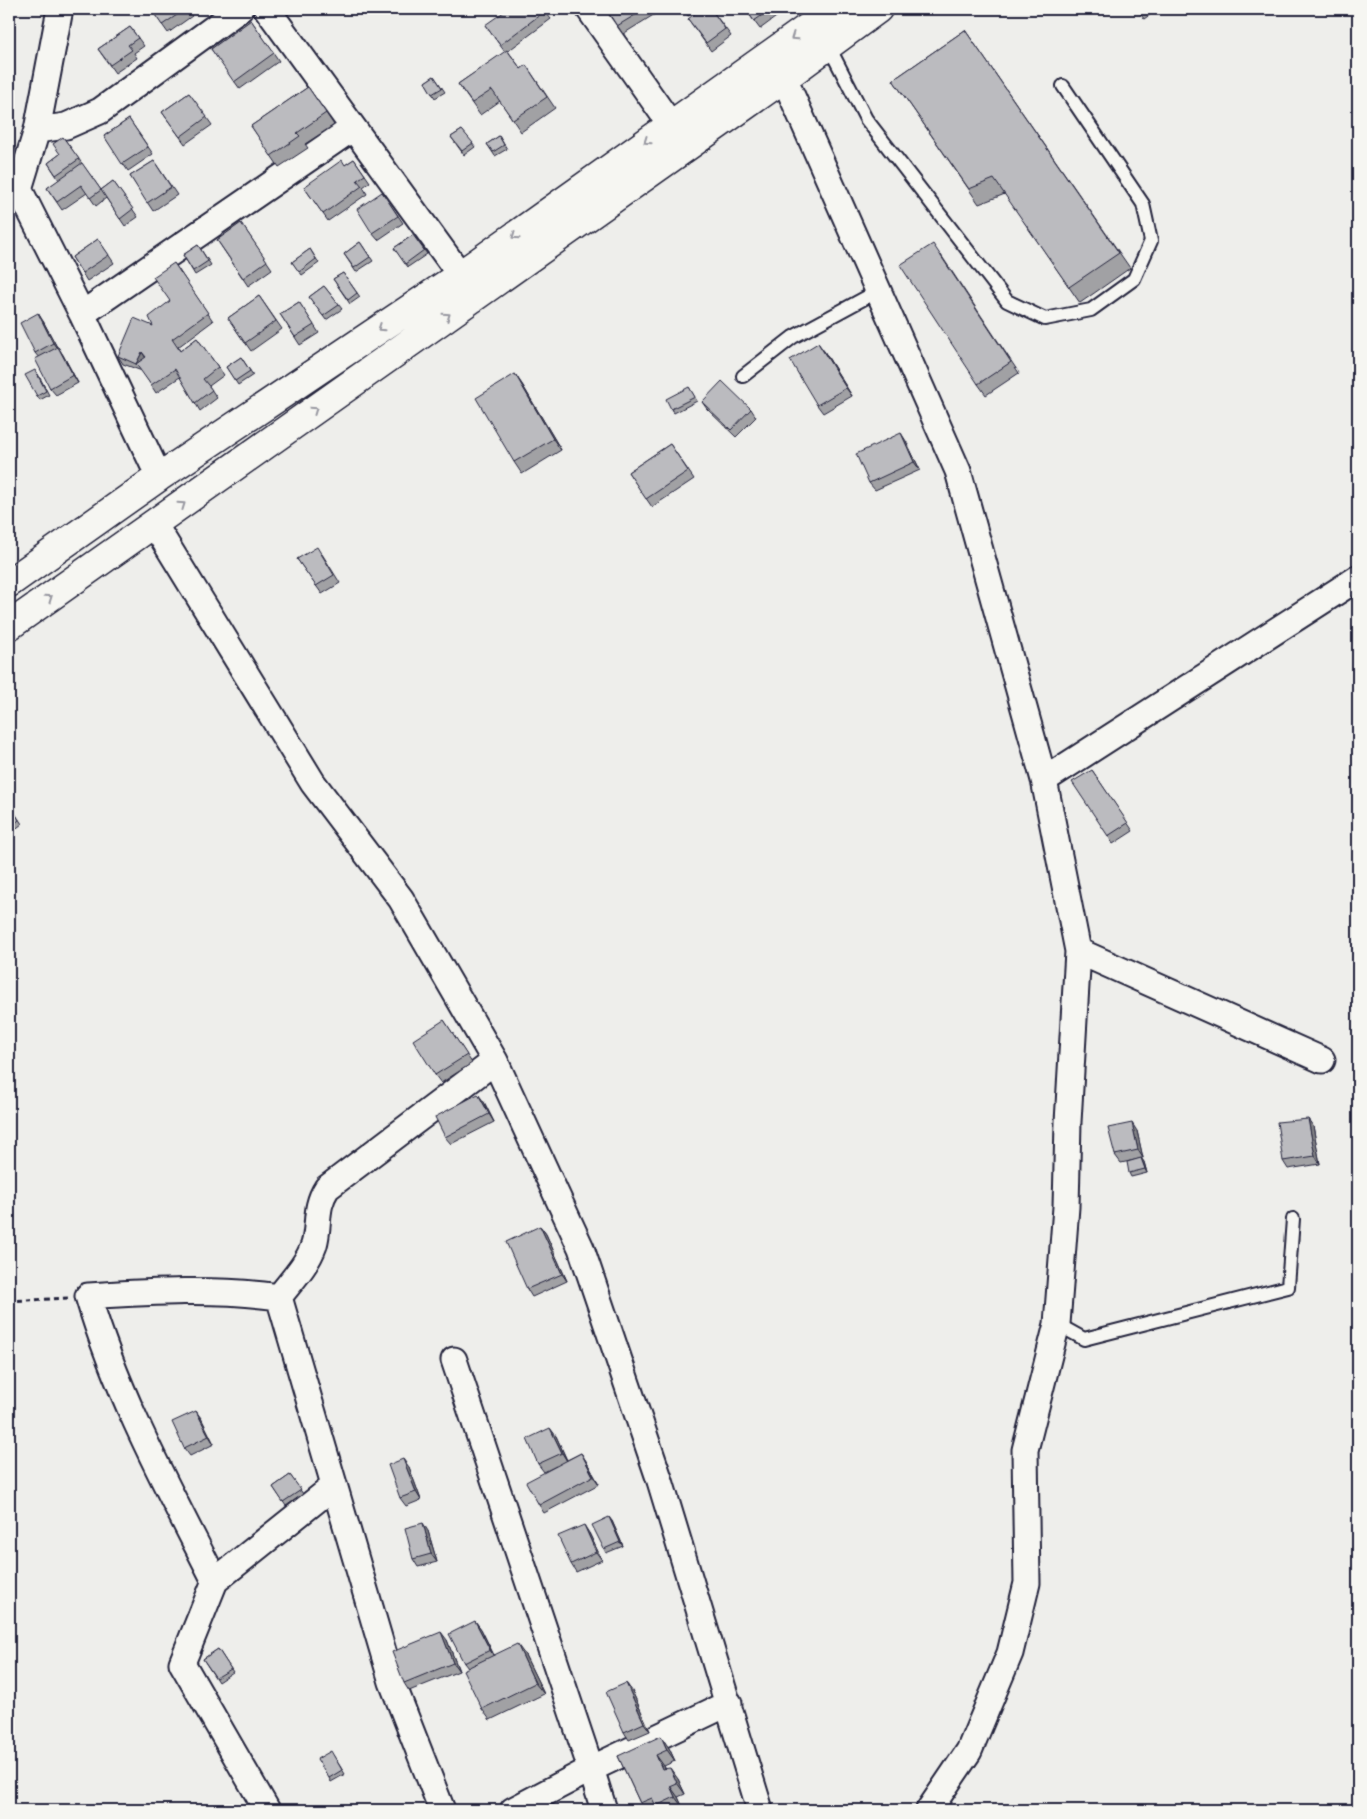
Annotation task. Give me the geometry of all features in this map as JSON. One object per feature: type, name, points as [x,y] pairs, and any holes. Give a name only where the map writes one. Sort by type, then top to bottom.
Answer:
[{"type":"main road","points":[[9,583],[159,477],[468,285],[784,78],[878,9]]},
{"type":"main road","points":[[9,626],[154,524],[468,285],[671,125],[822,12]]},
{"type":"street","points":[[60,9],[36,130],[20,189],[82,314],[159,477]]},
{"type":"street","points":[[36,130],[66,126],[100,111],[240,9]]},
{"type":"street","points":[[267,9],[468,285]]},
{"type":"street","points":[[589,9],[671,125]]},
{"type":"street","points":[[822,12],[828,45]]},
{"type":"street","points":[[784,78],[958,471],[1044,780],[1078,951],[1068,1122],[1066,1208],[1057,1324],[1025,1450],[1027,1583],[1010,1653],[969,1751],[929,1810]]},
{"type":"street","points":[[82,314],[353,128]]},
{"type":"street","points":[[154,524],[313,783],[401,899],[495,1061],[581,1248],[660,1481],[760,1810]]},
{"type":"street","points":[[1044,780],[1358,578]]},
{"type":"street","points":[[1078,951],[1322,1060]]},
{"type":"street","points":[[279,1297],[308,1259],[314,1243],[319,1200],[327,1188],[495,1061]]},
{"type":"street","points":[[216,1581],[140,1434],[116,1380],[88,1296],[198,1291],[241,1292],[279,1297]]},
{"type":"street","points":[[279,1297],[392,1682],[442,1810]]},
{"type":"street","points":[[454,1360],[604,1810]]},
{"type":"street","points":[[267,1810],[182,1662],[216,1581],[334,1486]]},
{"type":"street","points":[[513,1810],[591,1769],[729,1703]]},
{"type":"lane","points":[[828,45],[866,119],[1007,301],[1045,319],[1091,310],[1134,278],[1151,240],[1143,204],[1063,86]]},
{"type":"lane","points":[[743,376],[793,337],[878,291]]},
{"type":"lane","points":[[1057,1324],[1084,1339],[1288,1287],[1292,1219]]},
{"type":"path","points":[[9,1301],[88,1296]]},
{"type":"building","points":[[151,9],[186,9],[162,25]]},
{"type":"building","points":[[508,9],[543,9],[545,11],[500,45],[485,25]]},
{"type":"building","points":[[606,9],[645,9],[617,26]]},
{"type":"building","points":[[701,9],[711,9],[725,29],[706,43],[688,19]]},
{"type":"building","points":[[746,9],[771,9],[754,21]]},
{"type":"building","points":[[251,20],[274,53],[234,82],[211,49]]},
{"type":"building","points":[[130,27],[138,38],[128,45],[132,50],[110,65],[98,49]]},
{"type":"building","points":[[965,30],[1119,253],[1069,287],[994,179],[969,189],[893,80]]},
{"type":"building","points":[[507,50],[521,69],[526,65],[547,97],[513,120],[492,90],[472,103],[458,84]]},
{"type":"building","points":[[434,76],[442,88],[432,94],[425,82]]},
{"type":"building","points":[[308,87],[326,113],[297,133],[300,136],[271,156],[251,126]]},
{"type":"building","points":[[189,93],[207,117],[180,137],[162,112]]},
{"type":"building","points":[[129,119],[148,147],[122,164],[104,136]]},
{"type":"building","points":[[462,130],[473,143],[462,151],[451,137]]},
{"type":"building","points":[[499,136],[504,145],[493,152],[487,144]]},
{"type":"building","points":[[63,137],[79,159],[56,175],[48,163],[60,154],[53,144]]},
{"type":"building","points":[[354,159],[365,175],[357,180],[362,186],[323,214],[304,187],[342,160],[345,165]]},
{"type":"building","points":[[154,161],[171,187],[147,203],[130,176]]},
{"type":"building","points":[[82,163],[101,190],[90,198],[81,185],[57,202],[47,188]]},
{"type":"building","points":[[113,181],[133,209],[120,219],[101,190]]},
{"type":"building","points":[[382,192],[398,216],[372,233],[357,209]]},
{"type":"building","points":[[241,223],[267,261],[243,278],[217,240]]},
{"type":"building","points":[[413,235],[424,250],[405,264],[394,248]]},
{"type":"building","points":[[98,239],[109,255],[82,273],[72,257]]},
{"type":"building","points":[[360,242],[370,257],[354,268],[344,254]]},
{"type":"building","points":[[933,244],[1011,362],[978,384],[900,265]]},
{"type":"building","points":[[198,245],[208,261],[193,271],[183,255]]},
{"type":"building","points":[[310,249],[316,259],[299,272],[292,262]]},
{"type":"building","points":[[174,263],[208,313],[172,339],[180,351],[197,338],[218,367],[203,379],[212,390],[195,403],[175,369],[151,385],[136,364],[118,356],[134,318],[153,326],[149,317],[170,301],[153,277]],"holes":[[[142,352],[146,357],[136,364]]]},
{"type":"building","points":[[343,273],[357,293],[348,300],[333,279]]},
{"type":"building","points":[[324,286],[339,305],[323,316],[309,297]]},
{"type":"building","points":[[259,296],[276,321],[245,343],[228,318]]},
{"type":"building","points":[[299,302],[314,325],[295,337],[280,314]]},
{"type":"building","points":[[38,313],[53,343],[35,353],[20,323]]},
{"type":"building","points":[[818,343],[846,388],[817,405],[790,360]]},
{"type":"building","points":[[58,347],[73,375],[50,388],[35,359]]},
{"type":"building","points":[[241,357],[250,371],[235,381],[226,367]]},
{"type":"building","points":[[35,370],[46,391],[37,396],[25,375]]},
{"type":"building","points":[[515,374],[553,439],[514,462],[476,398]]},
{"type":"building","points":[[722,381],[751,409],[731,430],[702,402]]},
{"type":"building","points":[[689,387],[695,397],[671,409],[666,399]]},
{"type":"building","points":[[901,433],[914,462],[869,483],[856,454]]},
{"type":"building","points":[[670,444],[688,471],[646,499],[628,472]]},
{"type":"building","points":[[317,547],[334,575],[316,586],[297,559]]},
{"type":"building","points":[[1092,770],[1128,823],[1108,836],[1072,782]]},
{"type":"building","points":[[9,804],[19,820],[9,828]]},
{"type":"building","points":[[444,1020],[467,1055],[435,1075],[413,1040]]},
{"type":"building","points":[[478,1094],[489,1114],[445,1137],[435,1117]]},
{"type":"building","points":[[1308,1119],[1315,1156],[1283,1161],[1277,1122]]},
{"type":"building","points":[[1132,1123],[1138,1150],[1115,1155],[1108,1128]]},
{"type":"building","points":[[1141,1158],[1145,1169],[1129,1173],[1127,1162]]},
{"type":"building","points":[[540,1226],[562,1274],[527,1289],[506,1242]]},
{"type":"building","points":[[196,1411],[209,1436],[184,1448],[172,1422]]},
{"type":"building","points":[[550,1428],[562,1453],[538,1464],[527,1439]]},
{"type":"building","points":[[581,1453],[593,1476],[539,1505],[526,1482]]},
{"type":"building","points":[[403,1459],[416,1492],[400,1498],[388,1465]]},
{"type":"building","points":[[290,1475],[301,1490],[283,1502],[273,1487]]},
{"type":"building","points":[[609,1517],[620,1542],[604,1549],[592,1525]]},
{"type":"building","points":[[423,1523],[431,1554],[413,1559],[405,1528]]},
{"type":"building","points":[[584,1525],[596,1552],[571,1564],[558,1536]]},
{"type":"building","points":[[475,1621],[490,1650],[464,1663],[449,1634]]},
{"type":"building","points":[[441,1632],[453,1663],[404,1683],[392,1652]]},
{"type":"building","points":[[517,1644],[535,1683],[482,1709],[463,1670]]},
{"type":"building","points":[[218,1649],[231,1669],[216,1678],[203,1659]]},
{"type":"building","points":[[626,1683],[644,1723],[624,1732],[606,1692]]},
{"type":"building","points":[[661,1736],[667,1750],[656,1755],[662,1769],[670,1768],[677,1783],[670,1786],[675,1797],[656,1806],[652,1798],[640,1803],[618,1756]]},
{"type":"building","points":[[331,1751],[342,1770],[329,1778],[317,1759]]}]
